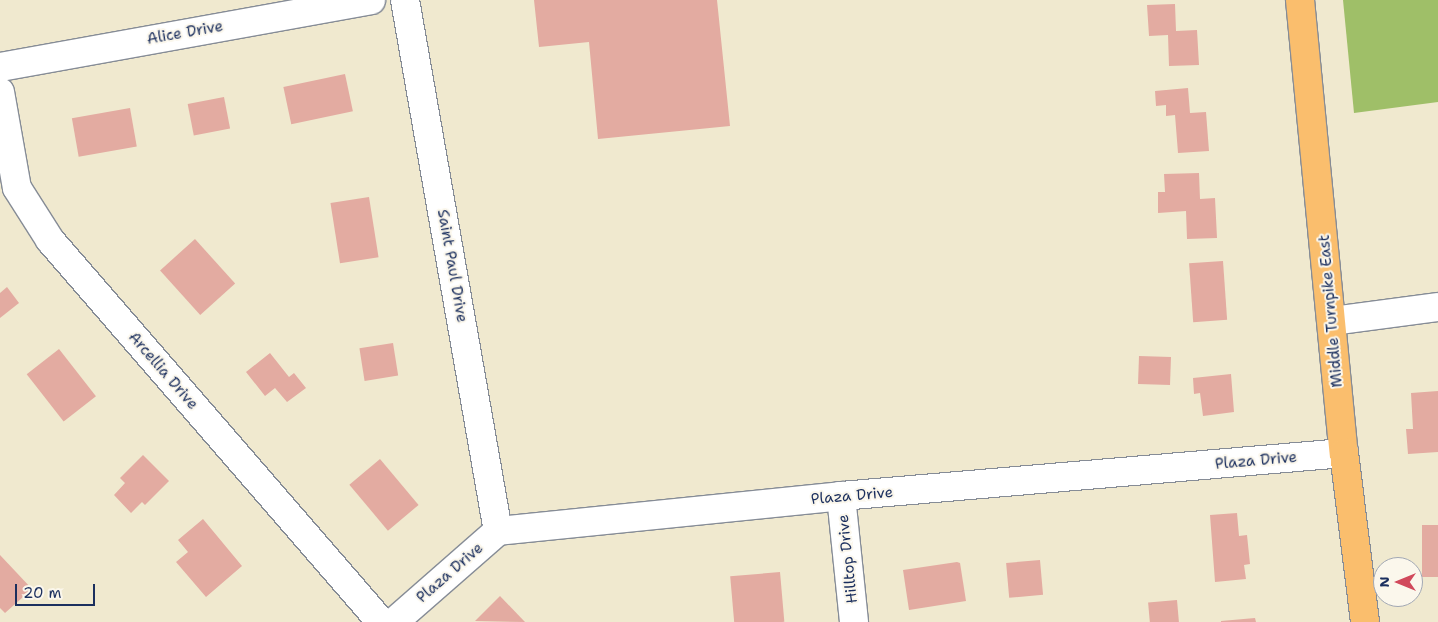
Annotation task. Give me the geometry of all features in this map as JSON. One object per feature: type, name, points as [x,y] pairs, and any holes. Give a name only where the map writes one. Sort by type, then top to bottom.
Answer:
[{"type":"main road","name":"Middle Turnpike East","points":[[1300,0],[1344,453],[1365,622]]},
{"type":"street","name":"Alice Drive","points":[[0,67],[371,0]]},
{"type":"street","name":"Saint Paul Drive","points":[[405,0],[498,531]]},
{"type":"street","name":"Arcellia Drive","points":[[0,92],[18,188],[50,240],[381,622]]},
{"type":"street","points":[[1332,320],[1438,307]]},
{"type":"street","name":"Plaza Drive","points":[[394,622],[498,531],[841,496],[1344,453]]},
{"type":"street","name":"Hilltop Drive","points":[[841,496],[854,622]]},
{"type":"green space","points":[[1343,0],[1438,0],[1438,102],[1354,113]]},
{"type":"building","points":[[534,0],[717,0],[730,126],[598,139],[589,42],[539,47]]},
{"type":"building","points":[[1175,4],[1176,31],[1197,30],[1199,65],[1169,66],[1168,35],[1149,36],[1147,5]]},
{"type":"building","points":[[345,74],[353,111],[291,124],[283,87]]},
{"type":"building","points":[[1188,88],[1190,113],[1206,112],[1209,151],[1178,153],[1175,115],[1166,116],[1166,105],[1156,106],[1155,91]]},
{"type":"building","points":[[224,97],[230,128],[194,135],[188,104]]},
{"type":"building","points":[[130,108],[137,146],[79,157],[72,118]]},
{"type":"building","points":[[1199,173],[1200,199],[1215,198],[1217,238],[1187,239],[1186,211],[1158,213],[1158,192],[1165,192],[1164,174]]},
{"type":"building","points":[[369,197],[379,257],[340,263],[330,203]]},
{"type":"building","points":[[195,239],[235,284],[200,315],[160,270]]},
{"type":"building","points":[[1223,261],[1227,320],[1193,322],[1189,263]]},
{"type":"building","points":[[7,287],[19,303],[0,318],[0,293]]},
{"type":"building","points":[[393,343],[398,376],[365,381],[359,348]]},
{"type":"building","points":[[59,349],[96,396],[64,422],[27,374]]},
{"type":"building","points":[[270,353],[289,377],[294,373],[306,388],[287,402],[275,388],[265,396],[246,372]]},
{"type":"building","points":[[1139,356],[1171,357],[1170,385],[1138,384]]},
{"type":"building","points":[[1231,374],[1234,412],[1203,416],[1200,393],[1194,394],[1193,378]]},
{"type":"building","points":[[1438,391],[1438,452],[1408,454],[1406,429],[1413,429],[1411,393]]},
{"type":"building","points":[[143,455],[169,481],[145,505],[142,502],[131,513],[114,495],[125,483],[120,478]]},
{"type":"building","points":[[380,459],[419,505],[388,531],[349,485]]},
{"type":"building","points":[[1237,513],[1239,536],[1247,535],[1250,564],[1244,565],[1246,579],[1215,582],[1210,515]]},
{"type":"building","points":[[203,519],[242,566],[206,597],[176,562],[188,552],[178,540]]},
{"type":"building","points":[[1422,525],[1438,525],[1438,577],[1423,577]]},
{"type":"building","points":[[0,555],[32,589],[5,613],[0,608]]},
{"type":"building","points":[[1040,560],[1043,595],[1009,598],[1006,563]]},
{"type":"building","points":[[960,563],[966,601],[909,610],[903,570]]},
{"type":"building","points":[[780,572],[784,622],[734,622],[730,576]]},
{"type":"building","points":[[500,596],[525,622],[475,621]]},
{"type":"building","points":[[1177,600],[1179,622],[1150,622],[1148,603]]},
{"type":"building","points":[[1255,618],[1256,622],[1221,622],[1221,621]]}]
